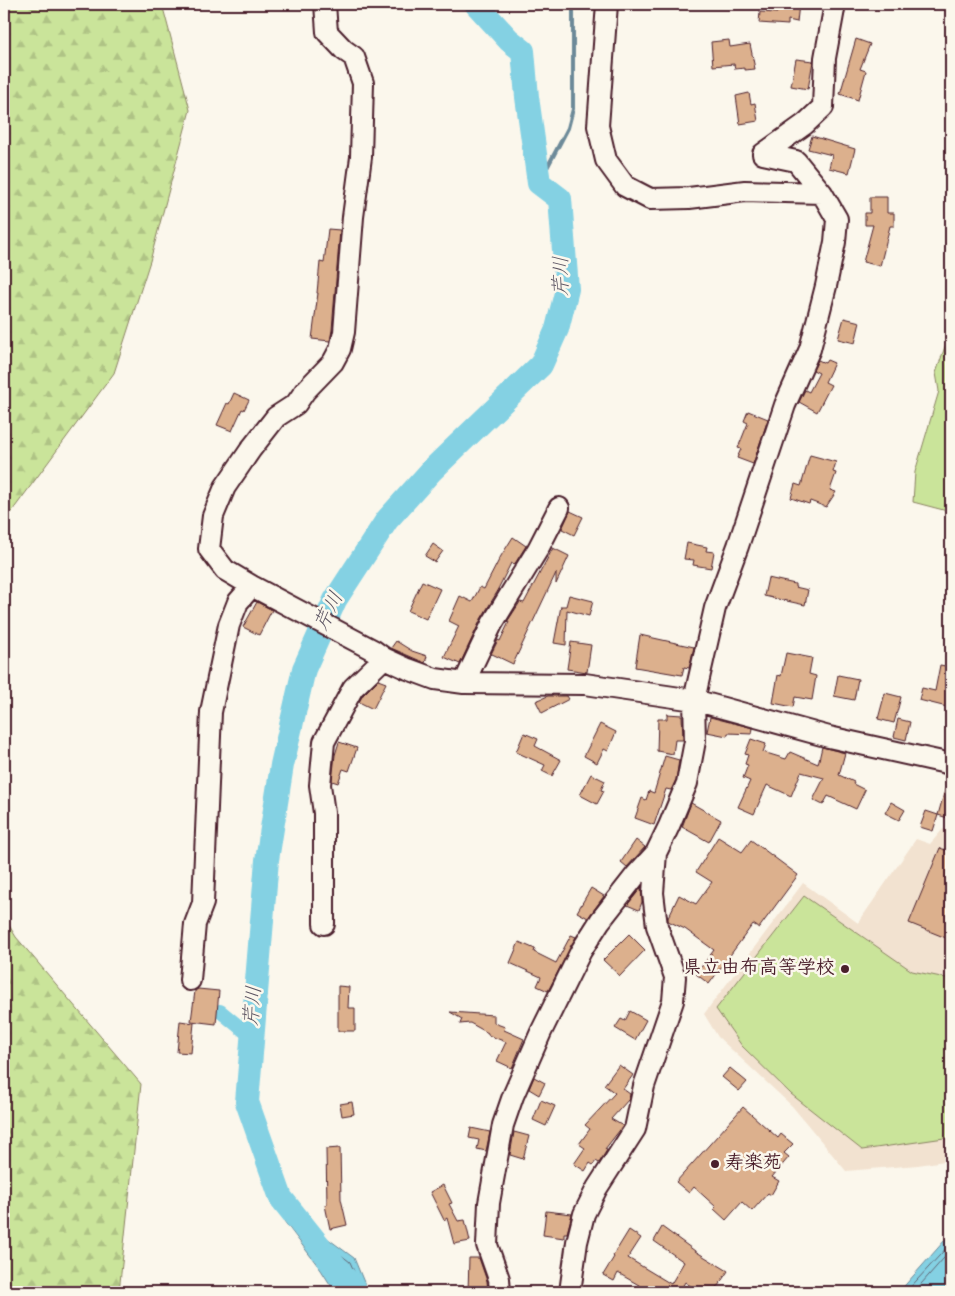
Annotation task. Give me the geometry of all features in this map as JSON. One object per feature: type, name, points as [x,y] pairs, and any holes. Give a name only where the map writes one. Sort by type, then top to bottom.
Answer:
[{"type":"street","points":[[325,4],[327,32],[344,50],[354,56],[363,83],[361,157],[353,217],[344,332],[340,349],[334,362],[305,391],[296,404],[276,417],[225,487],[214,516],[209,549],[226,570],[252,586],[379,654],[408,669],[435,679],[464,682],[585,684],[694,700],[830,737],[951,764]]},
{"type":"street","points":[[607,4],[598,126],[606,160],[625,186],[650,200],[689,198],[745,191],[822,193]]},
{"type":"street","points":[[500,1292],[499,1279],[487,1245],[489,1203],[503,1125],[513,1096],[541,1032],[581,951],[600,921],[656,853],[687,783],[696,741],[694,700],[715,608],[738,546],[785,405],[810,350],[835,242],[837,219],[822,193],[796,161],[763,154],[805,124],[823,107],[825,58],[835,4]]},
{"type":"street","points":[[464,682],[492,624],[538,549],[558,508]]},
{"type":"street","points":[[190,980],[195,924],[203,903],[211,712],[229,625],[238,602],[252,586]]},
{"type":"street","points":[[324,924],[324,813],[320,785],[324,742],[353,688],[379,654]]},
{"type":"street","points":[[570,1292],[577,1242],[584,1214],[597,1188],[635,1129],[644,1086],[673,1001],[675,977],[657,926],[653,893],[656,853]]},
{"type":"shaded area","name":"県立由布高等学校","points":[[943,829],[951,831],[951,1160],[918,1165],[846,1171],[792,1106],[718,1037],[704,1014],[803,883],[858,923],[916,839],[930,844]]},
{"type":"green space","points":[[4,4],[162,4],[190,110],[150,261],[114,373],[4,522]]},
{"type":"green space","points":[[951,329],[951,512],[913,502],[915,472],[939,391],[936,373]]},
{"type":"green space","name":"県立由布高等学校","points":[[804,896],[912,971],[951,979],[951,1137],[862,1150],[791,1094],[742,1046],[716,1009]]},
{"type":"green space","points":[[4,917],[16,937],[141,1084],[119,1292],[4,1292]]},
{"type":"water","points":[[284,1221],[304,1221],[354,1258],[368,1292],[335,1292]]},
{"type":"water","points":[[951,1237],[951,1292],[899,1292],[945,1240]]},
{"type":"building","points":[[781,4],[799,4],[797,22],[788,20],[788,25],[759,23],[760,12],[777,13],[777,10],[781,10]]},
{"type":"building","points":[[856,39],[870,44],[860,69],[866,71],[858,100],[840,94]]},
{"type":"building","points":[[729,40],[730,47],[750,44],[755,69],[735,69],[734,64],[713,66],[711,42]]},
{"type":"building","points":[[796,59],[813,61],[808,89],[791,86]]},
{"type":"building","points":[[749,93],[751,104],[755,103],[758,121],[740,124],[736,96]]},
{"type":"building","points":[[812,136],[855,149],[849,173],[829,168],[832,155],[808,149]]},
{"type":"building","points":[[870,197],[887,197],[887,213],[894,213],[894,226],[890,226],[880,266],[863,262],[873,225],[865,225],[865,213],[870,213]]},
{"type":"building","points":[[328,229],[340,230],[330,341],[312,339],[320,262],[324,263]]},
{"type":"building","points":[[844,318],[860,322],[855,343],[838,339]]},
{"type":"building","points":[[818,360],[825,363],[827,360],[834,363],[825,382],[831,385],[817,412],[799,402],[805,390],[809,392],[819,373],[813,370]]},
{"type":"building","points":[[234,393],[249,400],[244,410],[242,409],[232,431],[217,425]]},
{"type":"building","points":[[748,411],[768,419],[753,464],[737,458],[741,449],[738,448],[748,423],[744,421]]},
{"type":"building","points":[[810,455],[836,462],[833,472],[836,473],[830,490],[836,492],[826,507],[810,501],[809,504],[791,498],[795,484],[801,486]]},
{"type":"building","points":[[570,511],[583,517],[574,535],[562,529]]},
{"type":"building","points":[[513,537],[526,546],[514,565],[511,563],[499,589],[481,619],[460,664],[444,657],[459,626],[449,621],[460,596],[472,602],[480,587],[484,589]]},
{"type":"building","points":[[687,543],[707,547],[706,551],[714,552],[711,568],[693,565],[694,560],[684,559]]},
{"type":"building","points":[[433,544],[443,551],[435,562],[425,556]]},
{"type":"building","points":[[553,548],[569,556],[556,584],[556,573],[513,664],[492,654],[490,656],[498,640],[500,641],[509,622],[507,622],[520,602],[524,603]]},
{"type":"building","points":[[768,578],[795,584],[795,587],[808,590],[805,605],[764,596]]},
{"type":"building","points":[[422,581],[440,589],[426,619],[408,611]]},
{"type":"building","points":[[569,595],[593,601],[589,616],[567,610],[566,645],[554,643],[561,606],[566,606]]},
{"type":"building","points":[[257,602],[272,610],[259,635],[243,627]]},
{"type":"building","points":[[640,635],[694,647],[689,668],[684,667],[682,675],[635,667]]},
{"type":"building","points":[[396,641],[412,651],[427,656],[425,663],[391,648]]},
{"type":"building","points":[[571,642],[591,645],[587,672],[567,669]]},
{"type":"building","points":[[786,653],[812,658],[809,674],[816,676],[812,700],[795,697],[793,707],[773,703],[778,675],[781,676]]},
{"type":"building","points":[[940,665],[951,667],[951,708],[919,700],[922,688],[935,691]]},
{"type":"building","points":[[838,675],[858,679],[854,700],[834,696]]},
{"type":"building","points":[[378,680],[386,683],[373,709],[359,702],[363,695]]},
{"type":"building","points":[[885,693],[901,697],[894,723],[878,719]]},
{"type":"building","points":[[548,696],[567,696],[569,699],[542,713],[536,701]]},
{"type":"building","points":[[667,714],[682,715],[683,740],[675,740],[673,754],[657,751],[658,719],[667,719]]},
{"type":"building","points":[[710,717],[753,728],[752,734],[728,733],[727,736],[707,732]]},
{"type":"building","points":[[898,719],[910,722],[906,740],[894,737]]},
{"type":"building","points":[[600,724],[616,732],[608,751],[604,749],[597,763],[584,756]]},
{"type":"building","points":[[524,733],[538,739],[535,746],[561,760],[552,776],[542,771],[545,765],[516,752]]},
{"type":"building","points":[[751,739],[766,744],[763,752],[786,759],[790,752],[818,764],[822,747],[845,753],[839,775],[865,790],[856,809],[828,796],[823,805],[813,800],[824,778],[801,772],[791,796],[767,785],[754,814],[738,807],[750,781],[743,778],[748,765],[745,764],[748,755],[745,754]]},
{"type":"building","points":[[339,742],[357,748],[349,771],[343,769],[338,783],[332,781],[335,755]]},
{"type":"building","points":[[665,756],[679,760],[676,780],[671,790],[666,789],[654,825],[635,818],[642,798],[646,800],[649,791],[654,793]]},
{"type":"building","points":[[591,774],[605,781],[601,790],[604,791],[597,804],[580,795]]},
{"type":"building","points":[[948,779],[951,780],[951,819],[938,815]]},
{"type":"building","points":[[891,802],[905,810],[899,820],[885,813]]},
{"type":"building","points":[[691,803],[721,820],[709,842],[682,827]]},
{"type":"building","points":[[926,811],[938,815],[933,831],[920,827]]},
{"type":"building","points":[[718,837],[742,852],[751,840],[798,875],[759,928],[753,924],[709,984],[696,974],[714,950],[685,929],[668,921],[668,918],[679,895],[696,904],[712,882],[696,872]]},
{"type":"building","points":[[636,840],[645,847],[627,867],[621,862]]},
{"type":"building","points":[[940,848],[951,852],[951,940],[909,923]]},
{"type":"building","points":[[591,888],[604,896],[588,918],[577,912]]},
{"type":"building","points":[[641,888],[642,902],[639,910],[627,905]]},
{"type":"building","points":[[629,934],[645,950],[620,976],[603,960]]},
{"type":"building","points":[[571,935],[576,937],[548,991],[537,986],[541,977],[510,963],[519,942],[535,949],[534,952],[556,963]]},
{"type":"building","points":[[338,986],[349,987],[348,1008],[355,1008],[355,1031],[338,1031]]},
{"type":"building","points":[[198,989],[219,991],[216,1024],[191,1021],[195,991]]},
{"type":"building","points":[[630,1011],[646,1020],[635,1040],[615,1028],[621,1019],[625,1021]]},
{"type":"building","points":[[450,1012],[494,1015],[494,1023],[505,1027],[504,1030],[524,1039],[512,1068],[497,1061],[506,1042],[488,1035],[488,1033],[470,1023],[460,1024],[462,1019]]},
{"type":"building","points":[[180,1021],[194,1023],[191,1053],[177,1052]]},
{"type":"building","points":[[619,1065],[633,1075],[623,1089],[630,1094],[629,1099],[611,1119],[623,1126],[605,1149],[607,1150],[599,1163],[596,1161],[593,1165],[590,1163],[585,1171],[574,1164],[585,1148],[579,1144],[590,1129],[585,1125],[615,1093],[604,1085]]},
{"type":"building","points":[[730,1068],[747,1082],[739,1091],[722,1077]]},
{"type":"building","points":[[534,1077],[545,1083],[539,1095],[529,1089]]},
{"type":"building","points":[[541,1100],[555,1106],[546,1126],[533,1120]]},
{"type":"building","points":[[352,1102],[354,1114],[342,1116],[340,1104]]},
{"type":"building","name":"寿楽苑","points":[[743,1107],[778,1138],[781,1134],[793,1144],[784,1153],[789,1157],[772,1177],[779,1181],[771,1195],[768,1193],[752,1211],[742,1202],[726,1220],[714,1209],[716,1207],[694,1187],[689,1193],[676,1182]]},
{"type":"building","points":[[471,1128],[490,1132],[486,1151],[477,1149],[479,1140],[469,1138]]},
{"type":"building","points":[[514,1132],[529,1136],[523,1159],[510,1155]]},
{"type":"building","points":[[340,1148],[341,1199],[347,1225],[330,1229],[325,1205],[327,1205],[326,1149]]},
{"type":"building","points":[[443,1185],[452,1203],[449,1204],[458,1221],[465,1220],[470,1241],[454,1244],[447,1218],[444,1220],[430,1192]]},
{"type":"building","points":[[546,1211],[572,1214],[567,1233],[564,1233],[564,1238],[543,1235]]},
{"type":"building","points":[[662,1227],[695,1251],[728,1271],[712,1292],[699,1292],[685,1282],[681,1289],[686,1292],[651,1292],[618,1273],[614,1281],[603,1275],[629,1230],[641,1238],[628,1258],[671,1284],[684,1262],[654,1241]]},
{"type":"building","points":[[469,1258],[479,1258],[487,1281],[488,1292],[468,1292]]},
{"type":"waterway","name":"芹川","points":[[356,1292],[281,1198],[247,1102],[267,860],[282,765],[304,669],[335,600],[387,520],[432,470],[541,365],[557,329],[567,289],[560,199],[539,183],[527,97],[523,51],[509,40],[476,4]]},
{"type":"waterway","points":[[539,183],[568,128],[573,109],[573,4]]},
{"type":"waterway","points":[[220,1011],[253,1038]]},
{"type":"place","name":"県立由布高等学校","points":[[845,969]]},
{"type":"place","name":"寿楽苑","points":[[715,1164]]}]
